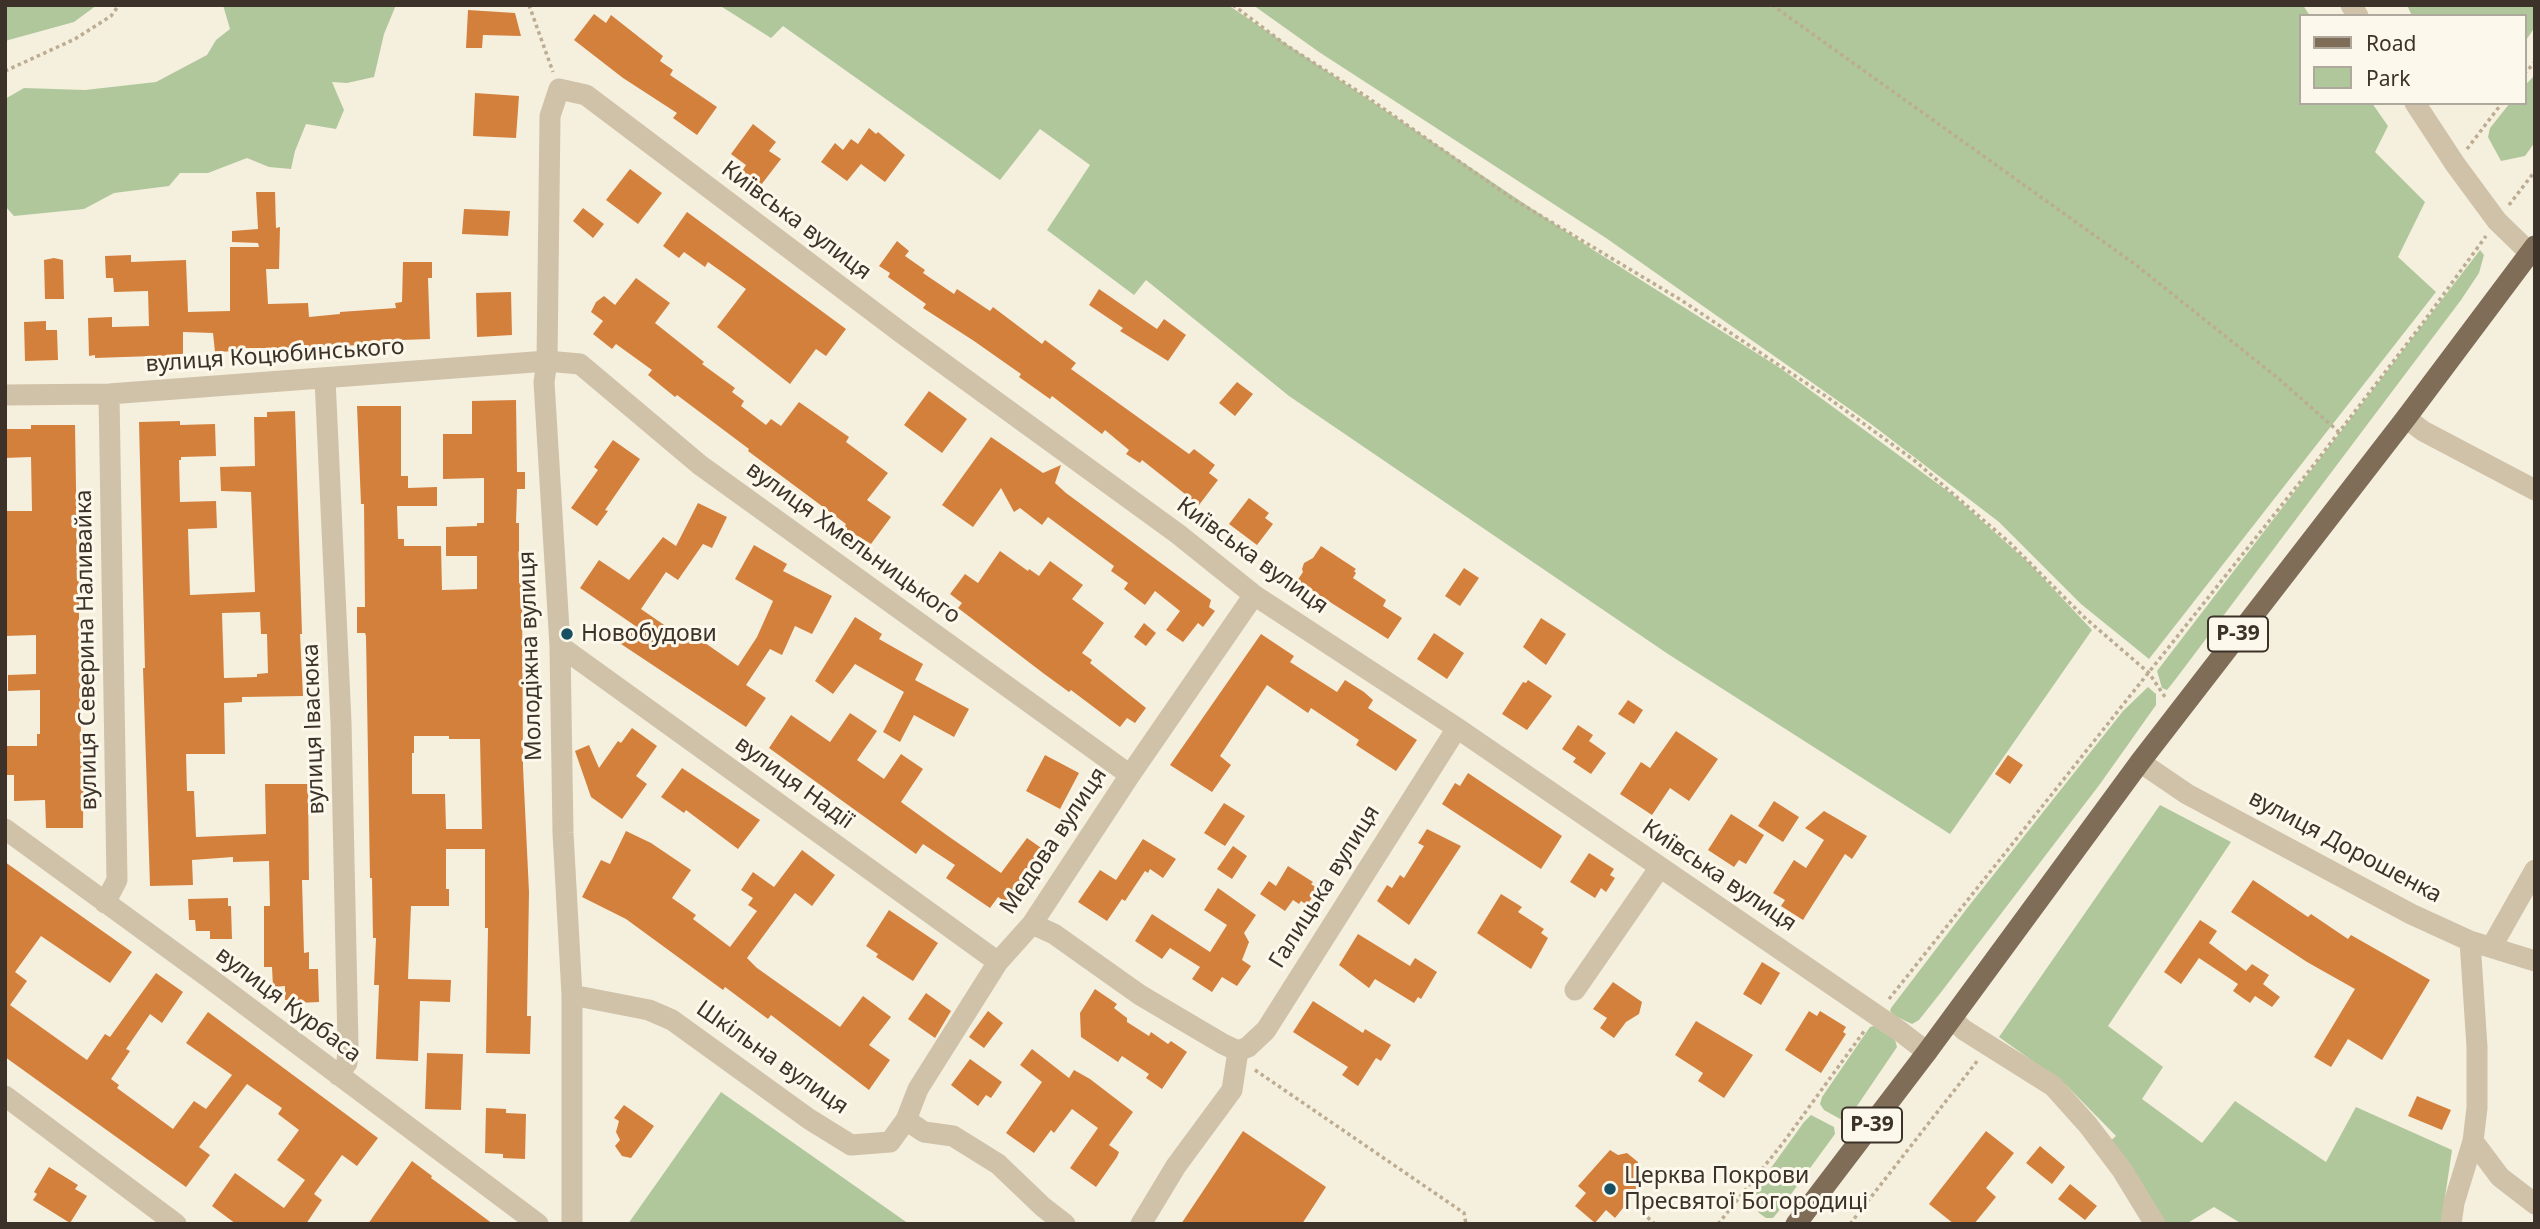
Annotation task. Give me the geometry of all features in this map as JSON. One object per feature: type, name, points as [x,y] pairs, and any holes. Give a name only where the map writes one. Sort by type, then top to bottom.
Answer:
[{"type":"main road","name":"Р-39","points":[[1796,1224],[1927,1052],[2180,709],[2406,418],[2532,250]]},
{"type":"street","name":"Молодіжна вулиця","points":[[559,89],[550,116],[547,361],[544,383],[560,646],[563,833],[572,995],[572,1224]]},
{"type":"street","name":"Київська вулиця","points":[[559,89],[586,96],[893,327],[1178,534],[1254,596],[1457,729],[1927,1052]]},
{"type":"street","points":[[2417,105],[2455,164],[2497,221],[2532,250]]},
{"type":"street","name":"вулиця Коцюбинського","points":[[5,395],[109,394],[547,361]]},
{"type":"street","name":"вулиця Хмельницького","points":[[547,361],[580,364],[700,465],[1130,775]]},
{"type":"street","name":"вулиця Івасюка","points":[[325,379],[341,722],[348,1031],[347,1063],[338,1074]]},
{"type":"street","name":"вулиця Северина Наливайка","points":[[105,904],[117,880],[109,394]]},
{"type":"street","points":[[2406,418],[2423,431],[2535,490]]},
{"type":"street","name":"Медова вулиця","points":[[906,1120],[918,1088],[998,962],[1032,924],[1130,775],[1254,596]]},
{"type":"street","name":"вулиця Надії","points":[[560,646],[998,962]]},
{"type":"street","name":"Галицька вулиця","points":[[1230,1048],[1248,1047],[1266,1030],[1457,729]]},
{"type":"street","name":"вулиця Дорошенка","points":[[2140,762],[2187,794],[2411,914],[2470,941],[2535,961]]},
{"type":"street","name":"вулиця Курбаса","points":[[5,829],[538,1224]]},
{"type":"street","points":[[1575,990],[1660,867]]},
{"type":"street","points":[[2492,946],[2535,870]]},
{"type":"street","points":[[1032,924],[1054,934],[1140,995],[1230,1048],[1232,1090],[1176,1166],[1141,1224]]},
{"type":"street","points":[[2451,1224],[2454,1203],[2473,1141],[2477,1108],[2477,1047],[2470,941]]},
{"type":"street","name":"Шкільна вулиця","points":[[572,995],[649,1010],[672,1020],[809,1119],[851,1145],[890,1142],[906,1120]]},
{"type":"street","points":[[1949,1022],[2053,1086],[2088,1125],[2122,1170],[2155,1224]]},
{"type":"street","points":[[5,1096],[176,1224]]},
{"type":"street","points":[[906,1120],[924,1132],[953,1136],[998,1164],[1065,1224]]},
{"type":"street","points":[[2473,1141],[2500,1177],[2535,1204]]},
{"type":"path","points":[[5,71],[75,39],[111,16],[119,5]]},
{"type":"path","points":[[529,5],[559,89]]},
{"type":"path","points":[[1233,5],[1286,45],[1367,97],[1513,199],[1681,300],[1828,397],[1937,479],[2010,542],[2084,617],[2149,673],[2163,695],[2180,709]]},
{"type":"path","points":[[1772,5],[2136,265],[2269,371],[2339,432]]},
{"type":"path","points":[[2455,164],[2500,105]]},
{"type":"path","points":[[1718,1224],[1783,1143],[1877,1016],[2339,432],[2535,171]]},
{"type":"path","points":[[1850,1224],[1989,1045]]},
{"type":"path","points":[[1230,1048],[1249,1066],[1464,1213],[1466,1224]]},
{"type":"path","points":[[1637,1208],[1655,1224]]},
{"type":"green space","points":[[5,5],[97,5],[74,22],[5,41]]},
{"type":"green space","points":[[223,5],[396,5],[384,34],[374,77],[347,83],[332,82],[344,110],[336,129],[306,124],[291,169],[269,167],[247,158],[208,173],[180,173],[169,186],[114,193],[84,209],[14,216],[5,206],[5,99],[24,88],[85,90],[156,82],[207,55],[216,40],[230,29]]},
{"type":"green space","points":[[719,5],[1228,5],[1595,251],[1780,368],[1953,495],[2029,563],[2092,630],[1950,834],[1668,654],[1289,396],[1146,280],[1134,295],[1047,230],[1090,165],[1040,129],[1000,180],[783,26],[771,38]]},
{"type":"green space","points":[[1253,5],[2303,5],[2309,14],[2298,14],[2298,105],[2373,105],[2388,126],[2375,152],[2425,202],[2398,257],[2436,292],[2149,659],[2081,604],[1999,522],[1871,424],[1606,238],[1319,52]]},
{"type":"green space","points":[[2407,5],[2535,5],[2535,27],[2526,40],[2526,14],[2411,14]]},
{"type":"green space","points":[[2535,75],[2535,142],[2525,156],[2501,161],[2488,137],[2490,128],[2508,105],[2526,105],[2526,84]]},
{"type":"green space","points":[[2480,250],[2484,255],[2479,273],[2461,300],[2175,680],[2167,690],[2162,688],[2157,671]]},
{"type":"green space","points":[[2148,687],[2156,694],[2156,705],[2100,784],[1942,991],[1919,1020],[1912,1024],[1895,1016],[1890,1011],[1891,1008],[1968,907],[2123,711]]},
{"type":"green space","points":[[2160,805],[2231,842],[2108,1026],[2163,1067],[2142,1099],[2202,1143],[2235,1101],[2326,1162],[2356,1107],[2452,1150],[2441,1224],[2242,1224],[2214,1207],[2186,1224],[2164,1224],[2109,1142],[2116,1136],[2066,1085],[1999,1037]]},
{"type":"green space","points":[[1874,1026],[1895,1040],[1897,1047],[1857,1106],[1847,1119],[1842,1120],[1824,1110],[1820,1104],[1822,1097],[1870,1027]]},
{"type":"green space","points":[[721,1092],[909,1224],[628,1224]]},
{"type":"green space","points":[[1811,1115],[1834,1127],[1835,1134],[1778,1212],[1773,1218],[1766,1218],[1754,1204],[1755,1190]]},
{"type":"building","points":[[468,10],[515,13],[521,36],[483,35],[482,48],[466,48]]},
{"type":"building","points":[[594,14],[606,23],[611,15],[663,56],[660,61],[673,70],[670,75],[717,107],[697,135],[673,118],[677,113],[623,78],[574,40]]},
{"type":"building","points":[[475,93],[519,96],[516,138],[473,136]]},
{"type":"building","points":[[753,124],[776,142],[769,151],[781,159],[761,185],[742,171],[746,165],[731,154]]},
{"type":"building","points":[[869,128],[876,134],[878,132],[905,155],[885,182],[861,164],[847,181],[821,162],[835,143],[843,150],[851,139],[858,144]]},
{"type":"building","points":[[630,169],[662,193],[638,224],[606,200]]},
{"type":"building","points":[[256,192],[275,192],[276,228],[280,227],[279,269],[266,269],[268,304],[308,303],[309,317],[396,308],[395,303],[402,302],[403,262],[432,262],[432,278],[428,278],[430,339],[373,341],[373,344],[342,346],[342,343],[314,348],[239,348],[239,351],[215,352],[213,333],[183,332],[183,355],[89,356],[88,318],[112,317],[112,327],[149,326],[148,291],[114,292],[113,278],[106,278],[105,256],[131,255],[131,262],[186,260],[188,312],[230,311],[230,247],[259,247],[258,243],[232,242],[232,231],[258,229]]},
{"type":"building","points":[[583,208],[604,224],[593,238],[573,221]]},
{"type":"building","points":[[464,209],[510,211],[508,236],[462,234]]},
{"type":"building","points":[[687,212],[846,329],[826,356],[816,349],[790,384],[717,327],[746,289],[708,262],[705,267],[684,252],[679,258],[663,246]]},
{"type":"building","points":[[897,241],[909,251],[905,256],[925,270],[923,273],[954,294],[957,289],[990,311],[993,307],[1042,344],[1045,340],[1076,363],[1071,369],[1189,454],[1194,449],[1215,465],[1209,473],[1218,480],[1199,505],[1142,460],[1140,463],[1126,454],[1129,450],[1105,430],[1102,434],[1052,396],[1050,399],[1019,377],[1021,374],[923,308],[926,304],[888,277],[890,273],[879,266]]},
{"type":"building","points":[[44,260],[63,260],[64,299],[45,299]]},
{"type":"building","points":[[636,278],[670,303],[655,323],[704,362],[702,364],[735,388],[732,392],[744,401],[741,406],[766,425],[771,419],[781,426],[799,402],[849,437],[846,442],[888,473],[867,500],[891,517],[871,544],[844,528],[846,524],[677,395],[675,397],[648,375],[652,370],[616,344],[612,349],[593,334],[603,321],[591,312],[596,302],[604,296],[615,305]]},
{"type":"building","points":[[1099,289],[1157,329],[1164,319],[1186,335],[1168,361],[1120,331],[1123,328],[1089,305]]},
{"type":"building","points":[[511,292],[512,335],[477,337],[476,293]]},
{"type":"building","points":[[46,321],[46,330],[57,330],[58,360],[25,361],[24,322]]},
{"type":"building","points":[[1237,382],[1253,394],[1235,416],[1219,403]]},
{"type":"building","points":[[929,391],[967,419],[942,453],[904,425]]},
{"type":"building","points":[[516,400],[517,472],[525,472],[525,489],[517,489],[516,523],[519,523],[519,583],[522,583],[523,767],[529,892],[527,1016],[531,1016],[530,1054],[486,1053],[488,928],[485,928],[485,849],[446,849],[446,889],[449,889],[449,906],[411,906],[408,979],[451,980],[450,1002],[420,1001],[418,1061],[376,1059],[379,985],[374,985],[376,938],[373,938],[370,878],[366,636],[365,633],[357,633],[357,607],[365,607],[364,504],[361,504],[357,406],[401,406],[401,476],[408,476],[408,488],[437,487],[437,506],[397,506],[398,539],[404,539],[404,546],[441,546],[442,590],[477,589],[477,556],[446,556],[446,527],[477,526],[477,523],[484,523],[484,478],[443,479],[443,434],[472,434],[472,401]],"holes":[[[414,736],[449,736],[449,739],[480,739],[482,829],[446,829],[445,794],[412,794]]]},
{"type":"building","points":[[295,411],[303,696],[242,697],[242,702],[224,703],[225,754],[186,754],[187,791],[194,791],[196,837],[266,834],[265,784],[308,784],[309,880],[302,880],[304,953],[309,952],[309,969],[318,969],[319,1002],[297,1003],[297,1000],[285,1000],[285,986],[273,987],[272,967],[264,967],[264,906],[270,906],[269,861],[233,862],[233,857],[192,860],[193,885],[150,886],[139,422],[215,424],[216,456],[181,457],[179,460],[180,502],[216,501],[217,528],[188,529],[190,595],[255,592],[251,492],[221,491],[220,467],[255,466],[254,417],[267,417],[267,412]],"holes":[[[260,612],[261,634],[267,634],[268,673],[257,674],[257,677],[224,678],[222,613]]]},
{"type":"building","points":[[31,425],[75,425],[79,671],[81,734],[84,734],[83,828],[46,828],[45,800],[14,801],[14,775],[7,775],[7,746],[37,746],[37,734],[40,734],[40,690],[8,691],[8,675],[36,674],[36,635],[5,636],[5,511],[32,511],[31,457],[5,458],[5,429],[31,429]]},
{"type":"building","points":[[991,437],[1043,473],[1061,465],[1055,483],[1066,493],[1211,600],[1209,607],[1215,611],[1203,627],[1198,623],[1183,642],[1166,630],[1180,611],[1155,591],[1145,605],[1124,589],[1128,583],[1111,571],[1114,566],[1048,517],[1042,525],[1020,508],[1014,512],[1001,488],[973,527],[942,505]]},
{"type":"building","points":[[613,440],[640,459],[597,526],[571,508],[598,470],[594,467]]},
{"type":"building","points":[[1249,498],[1269,513],[1265,518],[1273,524],[1257,545],[1229,524]]},
{"type":"building","points":[[698,503],[727,517],[712,548],[703,544],[678,580],[666,572],[641,609],[683,638],[688,631],[738,666],[757,637],[773,601],[735,579],[754,545],[787,564],[783,571],[832,596],[812,634],[795,626],[782,655],[770,649],[746,685],[766,698],[746,727],[621,644],[634,625],[580,588],[599,560],[629,580],[663,537],[676,546]]},
{"type":"building","points":[[1321,546],[1356,569],[1353,578],[1386,600],[1383,606],[1402,618],[1388,639],[1297,581],[1303,572],[1304,563],[1313,558]]},
{"type":"building","points":[[1000,551],[1039,576],[1050,561],[1083,585],[1072,599],[1104,623],[1082,653],[1092,660],[1090,663],[1146,708],[1135,723],[1127,718],[1120,727],[958,608],[962,603],[950,594],[965,574],[978,583]]},
{"type":"building","points":[[1464,568],[1479,578],[1460,606],[1445,596]]},
{"type":"building","points":[[855,617],[882,634],[879,639],[923,664],[915,680],[969,709],[954,737],[914,715],[900,742],[883,732],[904,692],[855,664],[833,694],[815,681]]},
{"type":"building","points":[[1541,618],[1566,634],[1546,665],[1523,647]]},
{"type":"building","points":[[1144,623],[1156,633],[1146,646],[1134,637]]},
{"type":"building","points":[[1434,633],[1464,653],[1447,679],[1417,659]]},
{"type":"building","points":[[1261,634],[1294,656],[1290,662],[1337,692],[1345,680],[1364,692],[1373,700],[1368,708],[1417,740],[1396,771],[1356,745],[1359,740],[1311,708],[1308,713],[1267,685],[1220,756],[1231,765],[1212,792],[1170,765]]},
{"type":"building","points":[[1528,680],[1552,696],[1527,730],[1502,714],[1523,682]]},
{"type":"building","points":[[1628,700],[1643,710],[1634,724],[1618,714]]},
{"type":"building","points":[[850,713],[877,731],[857,760],[884,779],[901,754],[923,769],[901,802],[948,836],[1001,873],[1027,838],[1047,852],[1021,887],[1024,889],[1012,906],[998,897],[990,908],[946,878],[955,865],[923,844],[916,854],[769,748],[791,715],[830,742]]},
{"type":"building","points":[[1578,725],[1593,735],[1589,741],[1606,753],[1591,774],[1573,762],[1576,758],[1562,749]]},
{"type":"building","points":[[632,728],[657,746],[636,776],[647,784],[622,819],[591,797],[575,751],[589,745],[599,768],[618,741],[621,743]]},
{"type":"building","points":[[1676,731],[1718,759],[1689,801],[1670,788],[1652,815],[1620,794],[1641,762],[1650,768]]},
{"type":"building","points":[[1045,755],[1079,773],[1060,809],[1026,791]]},
{"type":"building","points":[[2008,755],[2023,765],[2010,784],[1995,774]]},
{"type":"building","points":[[682,768],[760,820],[738,849],[686,810],[684,813],[661,797]]},
{"type":"building","points":[[1468,773],[1562,836],[1541,869],[1442,804],[1455,783],[1460,786]]},
{"type":"building","points":[[1774,801],[1799,817],[1783,842],[1758,826]]},
{"type":"building","points":[[1224,803],[1245,816],[1225,846],[1204,833]]},
{"type":"building","points":[[1824,811],[1867,836],[1852,859],[1845,854],[1803,920],[1781,906],[1785,900],[1773,893],[1794,860],[1806,868],[1824,840],[1805,828]]},
{"type":"building","points":[[1731,814],[1764,835],[1746,864],[1739,860],[1734,867],[1708,850]]},
{"type":"building","points":[[1427,829],[1461,846],[1409,925],[1377,901],[1387,885],[1392,888],[1400,875],[1404,878],[1424,846],[1418,843]]},
{"type":"building","points":[[626,831],[651,843],[691,870],[672,898],[696,915],[693,919],[730,947],[757,911],[748,905],[753,898],[741,890],[753,872],[774,887],[802,850],[835,875],[812,906],[795,893],[747,958],[840,1027],[863,996],[891,1017],[869,1045],[890,1060],[869,1090],[771,1015],[768,1019],[725,987],[723,990],[626,919],[582,897],[601,860],[610,864]]},
{"type":"building","points":[[1143,839],[1176,859],[1163,878],[1150,869],[1148,873],[1145,871],[1125,901],[1122,899],[1107,921],[1078,902],[1100,870],[1116,880]]},
{"type":"building","points":[[1233,846],[1247,856],[1232,879],[1217,869]]},
{"type":"building","points":[[1589,853],[1614,869],[1610,875],[1615,878],[1606,892],[1601,888],[1595,898],[1570,882]]},
{"type":"building","points":[[5,862],[132,952],[110,983],[41,936],[15,972],[27,981],[10,1005],[87,1060],[105,1034],[110,1037],[156,973],[183,992],[162,1023],[150,1014],[126,1049],[130,1051],[111,1079],[119,1085],[117,1088],[173,1129],[194,1101],[206,1109],[232,1075],[186,1043],[208,1012],[378,1138],[357,1166],[342,1155],[314,1194],[322,1200],[306,1224],[236,1224],[212,1206],[235,1173],[284,1208],[305,1180],[277,1160],[299,1130],[278,1114],[282,1108],[247,1084],[199,1147],[210,1155],[186,1187],[5,1057]]},
{"type":"building","points":[[1288,866],[1313,882],[1311,884],[1318,889],[1307,905],[1293,900],[1285,911],[1260,894],[1269,881],[1276,886]]},
{"type":"building","points":[[2253,880],[2308,917],[2311,914],[2348,939],[2351,935],[2430,980],[2382,1060],[2348,1039],[2331,1067],[2314,1057],[2355,989],[2307,962],[2231,912]]},
{"type":"building","points":[[1218,888],[1256,915],[1244,933],[1249,942],[1242,960],[1251,966],[1237,986],[1222,977],[1212,992],[1192,979],[1200,967],[1170,948],[1162,959],[1135,941],[1152,914],[1210,952],[1227,925],[1204,910]]},
{"type":"building","points":[[1501,894],[1522,907],[1518,912],[1544,929],[1541,933],[1548,938],[1531,969],[1477,933]]},
{"type":"building","points":[[228,898],[228,906],[231,906],[232,939],[210,939],[210,931],[196,931],[195,920],[189,920],[188,899]]},
{"type":"building","points":[[889,910],[938,943],[913,981],[876,957],[878,954],[866,946]]},
{"type":"building","points":[[2200,920],[2217,931],[2209,943],[2246,971],[2252,964],[2269,975],[2263,984],[2280,997],[2272,1007],[2255,996],[2250,1003],[2233,991],[2238,984],[2199,958],[2181,984],[2164,972]]},
{"type":"building","points":[[1358,934],[1410,966],[1415,958],[1437,972],[1421,999],[1418,997],[1414,1003],[1375,979],[1369,988],[1339,965]]},
{"type":"building","points":[[1762,962],[1780,973],[1761,1005],[1743,994]]},
{"type":"building","points":[[1613,982],[1642,1002],[1639,1014],[1626,1022],[1614,1038],[1600,1028],[1607,1018],[1593,1009]]},
{"type":"building","points":[[1095,989],[1117,1004],[1114,1008],[1127,1018],[1127,1022],[1149,1036],[1151,1032],[1168,1044],[1171,1041],[1187,1052],[1162,1089],[1146,1078],[1149,1074],[1122,1056],[1118,1062],[1081,1037],[1080,1013]]},
{"type":"building","points":[[926,993],[951,1011],[935,1038],[908,1019]]},
{"type":"building","points":[[1313,1001],[1363,1033],[1365,1029],[1391,1045],[1381,1061],[1376,1058],[1358,1086],[1342,1075],[1348,1067],[1293,1032]]},
{"type":"building","points":[[988,1011],[1003,1023],[984,1048],[969,1037]]},
{"type":"building","points":[[1809,1011],[1817,1016],[1820,1011],[1846,1027],[1843,1032],[1846,1034],[1821,1073],[1785,1050]]},
{"type":"building","points":[[1696,1021],[1753,1055],[1724,1098],[1698,1081],[1703,1073],[1675,1055]]},
{"type":"building","points":[[1032,1049],[1069,1078],[1074,1070],[1090,1079],[1133,1112],[1109,1145],[1119,1152],[1096,1187],[1070,1168],[1098,1128],[1072,1109],[1054,1133],[1051,1130],[1034,1153],[1006,1133],[1042,1082],[1020,1065]]},
{"type":"building","points":[[427,1053],[463,1054],[461,1110],[425,1109]]},
{"type":"building","points":[[970,1059],[1002,1082],[991,1098],[986,1095],[978,1106],[951,1085]]},
{"type":"building","points":[[2417,1096],[2451,1110],[2442,1130],[2408,1116]]},
{"type":"building","points":[[624,1105],[654,1126],[631,1158],[622,1156],[615,1146],[620,1140],[616,1132],[619,1121],[614,1118]]},
{"type":"building","points":[[486,1108],[526,1114],[525,1159],[503,1158],[503,1154],[485,1153]]},
{"type":"building","points":[[1243,1131],[1326,1187],[1302,1224],[1181,1224]]},
{"type":"building","points":[[1986,1131],[2014,1153],[1986,1188],[1996,1197],[1974,1224],[1954,1224],[1929,1204]]},
{"type":"building","points":[[2040,1146],[2065,1167],[2052,1184],[2026,1163]]},
{"type":"building","name":"Церква Покрови Пресвятої Богородиці","points":[[1610,1150],[1618,1155],[1627,1153],[1638,1162],[1638,1170],[1647,1178],[1615,1218],[1606,1210],[1595,1223],[1575,1206],[1586,1193],[1578,1186]]},
{"type":"building","points":[[412,1161],[432,1176],[431,1178],[493,1224],[368,1224]]},
{"type":"building","points":[[49,1167],[78,1185],[75,1189],[87,1196],[70,1223],[33,1200],[37,1194],[34,1192]]},
{"type":"building","points":[[2070,1184],[2097,1206],[2085,1220],[2058,1199]]},
{"type":"place","name":"Новобудови","points":[[567,634]]},
{"type":"place","name":"Церква Покрови Пресвятої Богородиці","points":[[1610,1189]]}]
